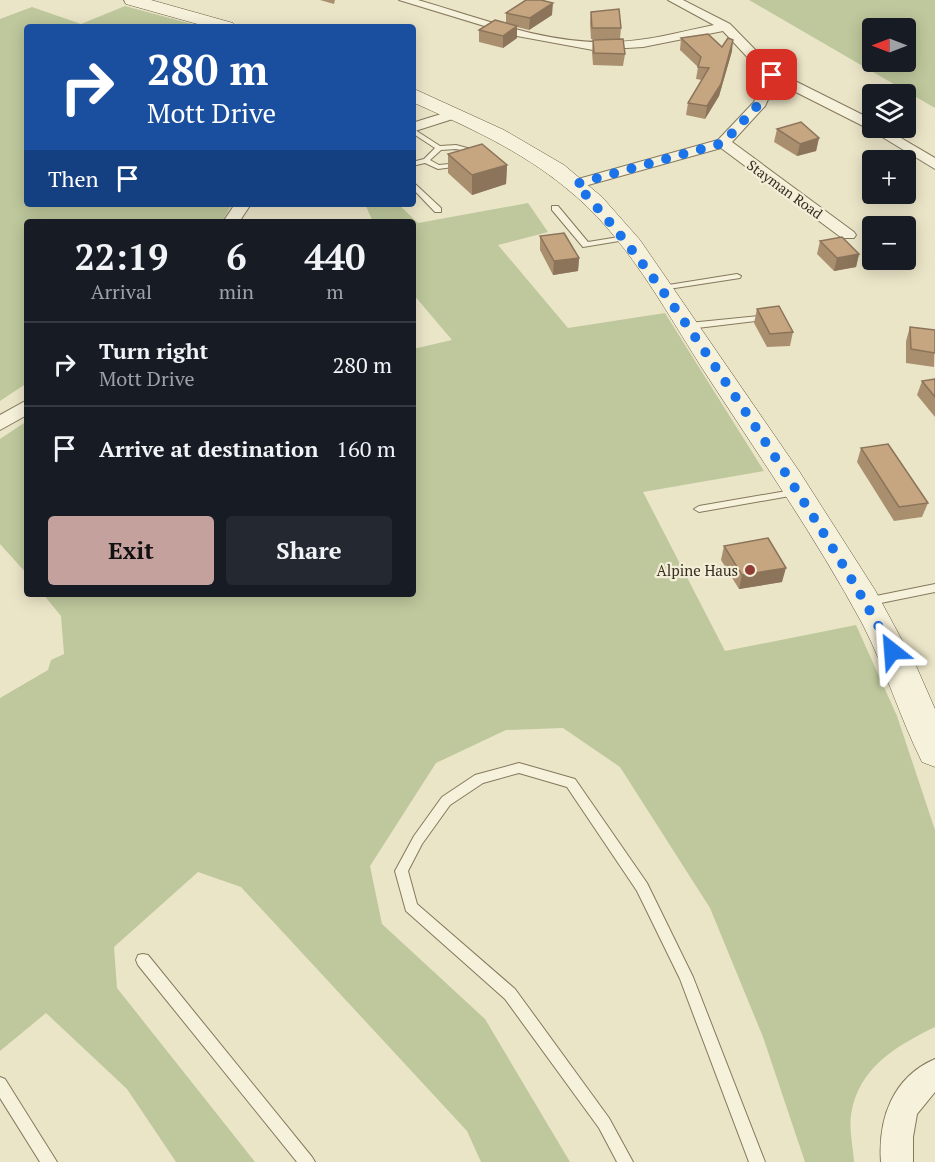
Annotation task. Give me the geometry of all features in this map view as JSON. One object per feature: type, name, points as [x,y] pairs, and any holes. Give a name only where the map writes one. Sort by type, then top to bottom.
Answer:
[{"type":"main road","points":[[132,0],[216,24]]},
{"type":"main road","points":[[416,96],[519,147],[576,184],[625,238],[689,327],[798,492],[866,603],[900,668],[935,752]]},
{"type":"street","points":[[405,0],[536,36],[595,46],[641,42],[726,27]]},
{"type":"street","points":[[674,0],[726,27],[772,75],[862,121]]},
{"type":"street","points":[[576,184],[723,143],[760,103],[772,75]]},
{"type":"street","points":[[416,128],[454,114]]},
{"type":"street","points":[[892,138],[935,164]]},
{"type":"street","name":"Stayman Road","points":[[723,143],[848,235]]},
{"type":"street","points":[[0,424],[24,408]]},
{"type":"street","points":[[897,1162],[896,1129],[905,1105],[915,1089],[935,1075]]},
{"type":"lane","points":[[416,132],[439,148],[456,147],[469,150],[473,157],[451,168],[438,167],[426,161]]},
{"type":"lane","points":[[416,163],[426,161],[439,148]]},
{"type":"lane","points":[[416,187],[438,210]]},
{"type":"lane","points":[[555,208],[586,245],[625,238]]},
{"type":"lane","points":[[662,288],[737,276]]},
{"type":"lane","points":[[689,327],[773,316]]},
{"type":"lane","points":[[699,509],[798,492]]},
{"type":"lane","points":[[866,603],[935,588]]},
{"type":"lane","points":[[625,1162],[604,1123],[510,994],[411,907],[401,871],[418,840],[446,801],[479,779],[519,768],[545,774],[571,783],[591,810],[642,887],[686,977],[757,1162]]},
{"type":"lane","points":[[143,960],[308,1162]]},
{"type":"lane","points":[[0,1084],[49,1162]]},
{"type":"green space","points":[[749,0],[935,0],[935,108],[916,97],[916,84],[894,84],[873,72],[916,72],[916,18],[862,18],[862,66]]},
{"type":"green space","points":[[125,6],[192,24],[81,24]]},
{"type":"green space","points":[[32,7],[81,24],[24,24],[24,207],[230,207],[224,219],[24,219],[24,385],[0,401],[0,19]]},
{"type":"green space","points":[[528,203],[548,232],[498,245],[568,328],[665,313],[764,471],[643,492],[725,651],[856,625],[897,716],[935,830],[935,1027],[906,1042],[881,1060],[862,1084],[851,1115],[854,1162],[805,1162],[763,1037],[710,908],[620,767],[563,728],[506,730],[436,763],[370,866],[382,924],[485,1019],[570,1162],[481,1162],[467,1131],[241,887],[198,872],[114,947],[117,988],[255,1162],[176,1162],[127,1089],[46,1013],[0,1051],[0,698],[48,670],[51,660],[64,654],[61,616],[45,597],[416,597],[416,348],[452,340],[416,298],[416,221],[418,223]]},
{"type":"green space","points":[[366,207],[401,207],[414,219],[372,219]]},
{"type":"green space","points":[[24,423],[24,571],[0,544],[0,439]]},
{"type":"building","points":[[526,0],[553,3],[530,18],[506,13]]},
{"type":"building","points":[[619,9],[621,28],[592,28],[591,12]]},
{"type":"building","points":[[495,20],[517,26],[503,36],[479,30]]},
{"type":"building","points":[[708,34],[722,47],[728,38],[733,40],[721,84],[707,106],[688,103],[709,68],[698,67],[701,57],[681,38]]},
{"type":"building","points":[[623,39],[625,54],[594,53],[593,40]]},
{"type":"building","points":[[801,122],[819,138],[800,144],[777,129]]},
{"type":"building","points":[[482,144],[507,165],[472,175],[448,154]]},
{"type":"building","points":[[564,233],[579,258],[554,261],[540,236]]},
{"type":"building","points":[[842,237],[859,254],[837,258],[820,241]]},
{"type":"building","points":[[779,306],[793,332],[770,334],[757,309]]},
{"type":"building","points":[[910,327],[935,330],[935,353],[911,349]]},
{"type":"building","points":[[935,379],[935,397],[922,381]]},
{"type":"building","points":[[888,444],[928,503],[899,507],[861,448]]},
{"type":"building","points":[[768,538],[786,568],[742,575],[724,546]]},
{"type":"place","name":"Alpine Haus","points":[[750,570]]},
{"type":"route","points":[[772,75],[760,103],[723,143],[576,184],[625,238],[689,327],[818,522],[892,651]]}]
